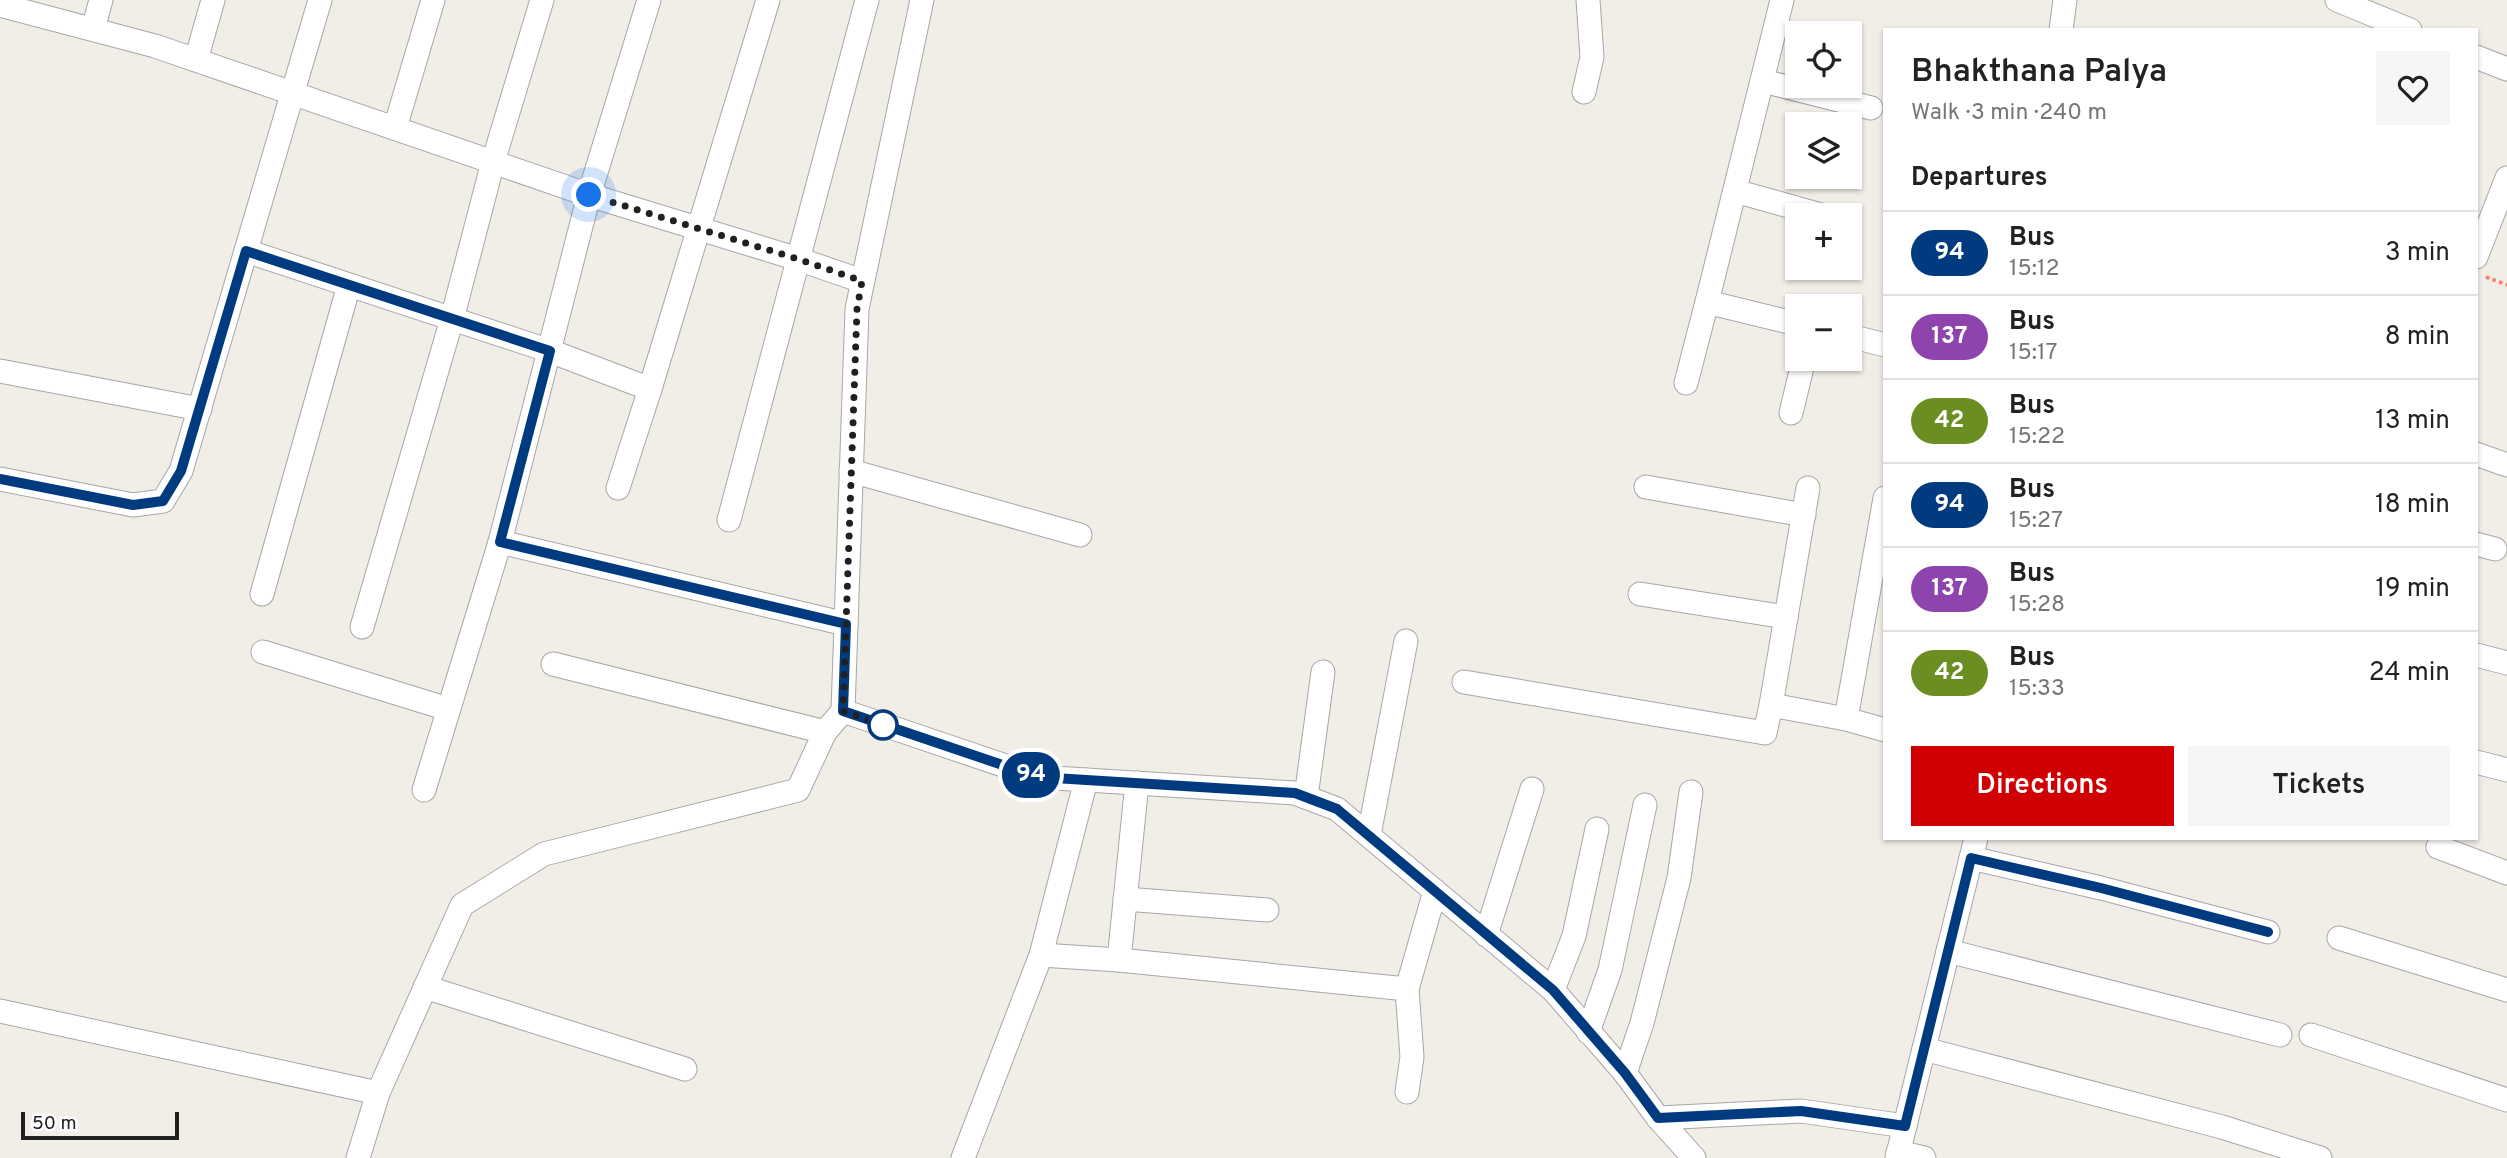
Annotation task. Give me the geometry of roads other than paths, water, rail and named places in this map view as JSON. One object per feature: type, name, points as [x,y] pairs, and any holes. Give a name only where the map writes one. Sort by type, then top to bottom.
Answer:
[{"type":"street","points":[[93,29],[101,0]]},
{"type":"street","points":[[196,60],[213,0]]},
{"type":"street","points":[[0,479],[133,505],[163,501],[181,471],[320,0]]},
{"type":"street","points":[[395,128],[433,0]]},
{"type":"street","points":[[362,627],[453,320],[493,162],[542,0]]},
{"type":"street","points":[[424,790],[500,542],[589,195],[649,0]]},
{"type":"street","points":[[618,488],[700,229],[768,0]]},
{"type":"street","points":[[729,520],[867,0]]},
{"type":"street","points":[[358,1158],[378,1093],[462,905],[544,854],[798,790],[825,732],[843,711],[857,309],[922,0]]},
{"type":"street","points":[[1584,92],[1592,57],[1588,0]]},
{"type":"street","points":[[1686,383],[1782,0]]},
{"type":"street","points":[[2062,28],[2066,0]]},
{"type":"street","points":[[2337,0],[2405,28]]},
{"type":"street","points":[[0,5],[196,60],[589,195],[862,281]]},
{"type":"street","points":[[2478,58],[2507,69]]},
{"type":"street","points":[[1763,81],[1871,108]]},
{"type":"street","points":[[2478,253],[2502,204],[2507,178]]},
{"type":"street","points":[[1735,191],[1785,205]]},
{"type":"street","points":[[246,251],[550,351],[650,389]]},
{"type":"street","points":[[262,594],[349,285]]},
{"type":"street","points":[[1707,302],[1785,321]]},
{"type":"street","points":[[1862,339],[1883,344]]},
{"type":"street","points":[[0,371],[200,409]]},
{"type":"street","points":[[1791,413],[1801,371]]},
{"type":"street","points":[[2478,455],[2507,465]]},
{"type":"street","points":[[851,471],[1080,535]]},
{"type":"street","points":[[1646,487],[1804,515]]},
{"type":"street","points":[[1464,682],[1765,733],[1808,488]]},
{"type":"street","points":[[1846,719],[1883,509]]},
{"type":"street","points":[[500,542],[846,624]]},
{"type":"street","points":[[1640,594],[1786,617]]},
{"type":"street","points":[[1369,835],[1406,641]]},
{"type":"street","points":[[263,652],[448,709]]},
{"type":"street","points":[[2478,656],[2507,663]]},
{"type":"street","points":[[553,664],[825,732]]},
{"type":"street","points":[[1306,797],[1323,672]]},
{"type":"street","points":[[1771,705],[1846,719],[1883,729]]},
{"type":"street","points":[[843,711],[1038,777],[1295,793],[1337,809],[1553,990],[1694,1158]]},
{"type":"street","points":[[2478,763],[2507,770]]},
{"type":"street","points":[[963,1158],[1041,955],[1086,780]]},
{"type":"street","points":[[1119,960],[1137,783]]},
{"type":"street","points":[[1486,935],[1532,789]]},
{"type":"street","points":[[1625,1073],[1642,1023],[1679,878],[1691,792]]},
{"type":"street","points":[[1588,1032],[1609,970],[1645,806]]},
{"type":"street","points":[[1553,990],[1574,936],[1597,829]]},
{"type":"street","points":[[2438,847],[2507,873]]},
{"type":"street","points":[[1924,1158],[1898,1155],[1973,848],[2101,888],[2268,932]]},
{"type":"street","points":[[1407,1092],[1412,1057],[1406,989],[1434,891]]},
{"type":"street","points":[[1125,899],[1267,910]]},
{"type":"street","points":[[2339,938],[2507,990]]},
{"type":"street","points":[[1948,951],[2280,1035]]},
{"type":"street","points":[[1041,955],[1119,960],[1406,989]]},
{"type":"street","points":[[425,987],[685,1069]]},
{"type":"street","points":[[0,1011],[378,1093]]},
{"type":"street","points":[[2311,1035],[2507,1100]]},
{"type":"street","points":[[1924,1049],[2222,1127],[2320,1158]]},
{"type":"street","points":[[1658,1118],[1801,1111],[1905,1126]]}]
